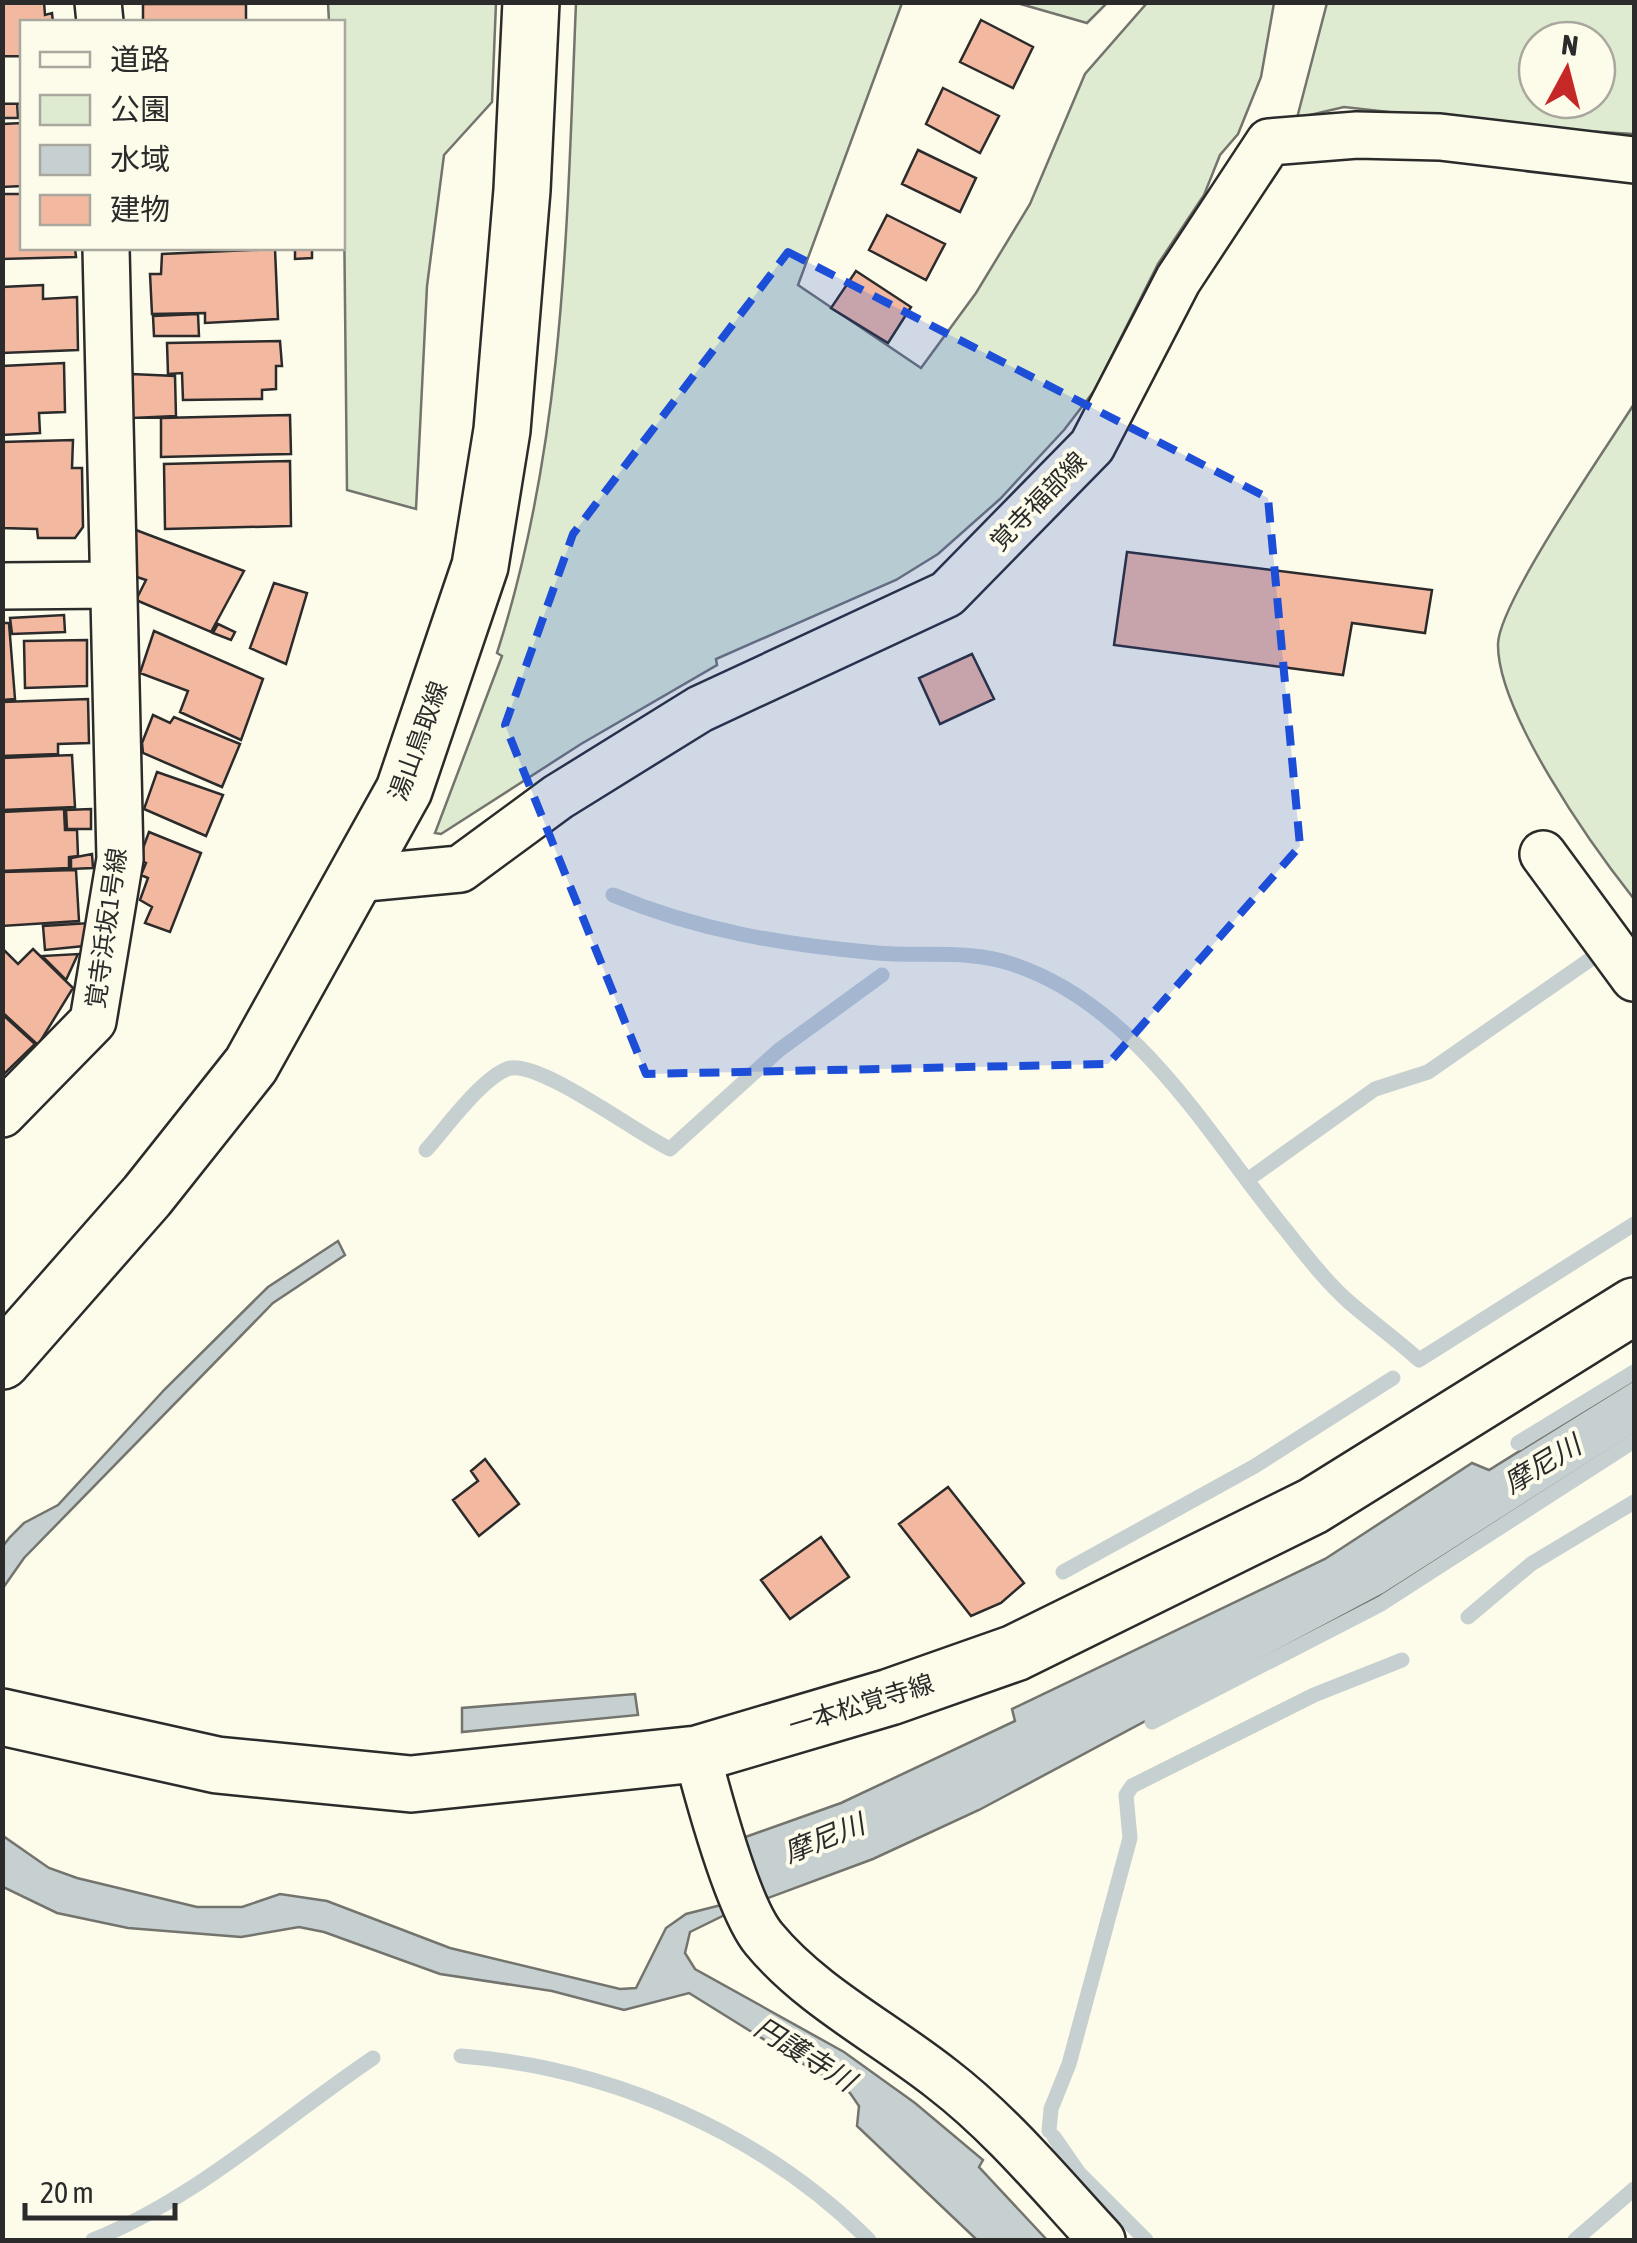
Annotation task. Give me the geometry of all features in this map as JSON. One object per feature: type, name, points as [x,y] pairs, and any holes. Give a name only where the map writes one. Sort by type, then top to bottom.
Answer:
[{"type":"main road","name":"湯山鳥取線","points":[[2,1361],[148,1196],[252,1065],[404,790],[480,566],[502,430],[522,190],[531,2]]},
{"type":"main road","name":"一本松覚寺線","points":[[2,1717],[217,1765],[411,1784],[703,1778],[890,1697],[1015,1653],[1313,1506],[1634,1306]]},
{"type":"street","name":"覚寺福部線","points":[[355,879],[460,869],[558,797],[700,709],[948,594],[1092,446],[1178,280],[1268,142],[1356,135],[1440,137],[1634,160]]},
{"type":"street","name":"覚寺浜坂1号線","points":[[2,1114],[94,1020],[120,859],[106,250]]},
{"type":"street","points":[[2,586],[113,586]]},
{"type":"street","points":[[1544,854],[1634,978]]},
{"type":"street","points":[[703,1778],[752,1920],[795,1972],[946,2081],[1014,2144],[1102,2240]]},
{"type":"highlighted area","points":[[788,252],[1268,498],[1300,846],[1108,1064],[646,1074],[505,725],[573,534]]},
{"type":"green space","points":[[1107,2],[1087,23],[1017,3]]},
{"type":"green space","points":[[328,3],[496,3],[492,102],[444,155],[427,286],[416,509],[347,490],[345,20],[329,20]]},
{"type":"green space","points":[[576,3],[902,3],[798,285],[921,368],[976,293],[1030,204],[1085,74],[1147,3],[1274,3],[1261,77],[1238,134],[1220,155],[1204,195],[1158,264],[1094,391],[1000,499],[938,554],[896,580],[716,659],[717,665],[581,744],[441,834],[435,833],[502,656],[497,653],[537,493],[559,331]]},
{"type":"green space","points":[[1327,3],[1634,3],[1634,134],[1533,128],[1344,107],[1297,118]]},
{"type":"green space","points":[[1634,404],[1634,899],[1572,813],[1530,741],[1502,672],[1498,644],[1503,623],[1534,561]]},
{"type":"water","points":[[338,1241],[345,1255],[273,1303],[24,1558],[3,1588],[3,1546],[10,1537],[24,1523],[58,1505],[165,1389],[268,1287]]},
{"type":"water","points":[[1634,1380],[1634,1434],[1385,1593],[979,1810],[873,1859],[733,1911],[690,1932],[685,1953],[695,1969],[844,2052],[915,2103],[983,2160],[979,2167],[1047,2240],[977,2240],[857,2126],[859,2106],[850,2093],[689,1993],[624,2010],[552,1991],[440,1974],[324,1932],[299,1927],[241,1937],[128,1928],[57,1913],[3,1887],[3,1836],[49,1868],[197,1907],[242,1907],[280,1894],[327,1901],[450,1948],[620,1989],[636,1988],[666,1928],[686,1914],[729,1903],[737,1840],[841,1803],[1015,1721],[1012,1709],[1325,1559],[1472,1463],[1489,1470]]},
{"type":"water","points":[[635,1694],[638,1715],[462,1732],[462,1708]]},
{"type":"building","points":[[2,2],[44,2],[45,15],[52,13],[53,20],[20,20],[20,56],[2,58]]},
{"type":"building","points":[[143,4],[246,4],[246,20],[143,20]]},
{"type":"building","points":[[981,20],[1033,47],[1013,88],[960,62]]},
{"type":"building","points":[[943,88],[999,116],[980,153],[926,124]]},
{"type":"building","points":[[2,102],[17,102],[18,118],[2,118]]},
{"type":"building","points":[[20,123],[20,186],[2,187],[2,124]]},
{"type":"building","points":[[918,150],[976,178],[960,212],[902,184]]},
{"type":"building","points":[[2,194],[20,194],[20,250],[75,250],[76,257],[2,259]]},
{"type":"building","points":[[887,215],[945,244],[926,280],[869,250]]},
{"type":"building","points":[[275,250],[278,319],[205,323],[205,313],[152,314],[150,274],[161,274],[162,254]]},
{"type":"building","points":[[295,250],[312,250],[312,258],[295,259]]},
{"type":"building","points":[[856,271],[911,307],[888,343],[831,308]]},
{"type":"building","points":[[43,285],[43,299],[77,297],[78,350],[2,353],[2,287]]},
{"type":"building","points":[[198,314],[199,336],[154,336],[153,316]]},
{"type":"building","points":[[280,341],[282,366],[276,366],[276,389],[262,390],[262,399],[183,400],[182,373],[168,374],[167,343]]},
{"type":"building","points":[[64,363],[65,412],[39,413],[40,433],[2,435],[2,366]]},
{"type":"building","points":[[131,374],[175,376],[176,416],[132,418]]},
{"type":"building","points":[[290,415],[291,454],[161,457],[161,418]]},
{"type":"building","points":[[73,440],[72,468],[82,468],[83,527],[75,538],[38,538],[37,529],[2,528],[2,442]]},
{"type":"building","points":[[290,461],[291,526],[165,529],[164,464]]},
{"type":"building","points":[[128,527],[244,571],[211,632],[136,600],[146,580],[131,575]]},
{"type":"building","points":[[1127,552],[1432,590],[1425,633],[1352,623],[1343,675],[1114,645]]},
{"type":"building","points":[[274,583],[307,593],[286,664],[250,648]]},
{"type":"building","points":[[64,615],[65,632],[12,634],[10,618]]},
{"type":"building","points":[[2,623],[9,623],[15,699],[2,700]]},
{"type":"building","points":[[218,624],[235,632],[231,640],[213,633]]},
{"type":"building","points":[[154,631],[263,679],[241,740],[180,712],[188,691],[140,673]]},
{"type":"building","points":[[87,640],[87,686],[25,688],[24,641]]},
{"type":"building","points":[[972,654],[994,699],[940,724],[919,678]]},
{"type":"building","points":[[88,699],[89,743],[58,744],[58,754],[2,756],[2,702]]},
{"type":"building","points":[[153,715],[170,723],[174,717],[240,744],[222,787],[143,753],[142,743]]},
{"type":"building","points":[[72,755],[75,807],[2,810],[2,758]]},
{"type":"building","points":[[157,772],[223,795],[206,836],[144,809]]},
{"type":"building","points":[[64,809],[65,830],[77,830],[78,856],[69,857],[69,868],[2,871],[2,812]]},
{"type":"building","points":[[91,809],[91,829],[67,829],[66,810]]},
{"type":"building","points":[[149,832],[201,853],[170,932],[145,923],[152,907],[140,900],[148,878],[141,875],[146,863],[139,859]]},
{"type":"building","points":[[92,854],[93,868],[71,869],[71,858]]},
{"type":"building","points":[[76,870],[79,921],[2,926],[2,872]]},
{"type":"building","points":[[90,923],[84,946],[45,950],[43,926]]},
{"type":"building","points":[[33,949],[73,988],[38,1045],[2,1012],[2,954],[5,951],[18,964]]},
{"type":"building","points":[[78,954],[66,980],[42,956]]},
{"type":"building","points":[[2,1014],[35,1044],[2,1076]]},
{"type":"building","points":[[485,1459],[519,1504],[479,1536],[453,1500],[478,1481],[471,1471]]},
{"type":"building","points":[[948,1487],[1024,1583],[1001,1603],[971,1616],[899,1524]]},
{"type":"building","points":[[821,1537],[849,1577],[790,1619],[761,1580]]},
{"type":"waterway","points":[[613,895],[678,918],[743,934],[877,953],[996,959],[1056,983],[1096,1009],[1133,1041],[1197,1114],[1324,1276],[1419,1360],[1634,1224]]},
{"type":"waterway","points":[[1250,1178],[1375,1089],[1428,1072],[1598,954]]},
{"type":"waterway","points":[[426,1150],[486,1083],[507,1069],[521,1068],[563,1085],[670,1149],[779,1050],[882,975]]},
{"type":"waterway","name":"摩尼川","points":[[1518,1443],[1634,1372]]},
{"type":"waterway","points":[[1063,1572],[1255,1466],[1393,1378]]},
{"type":"waterway","name":"摩尼川","points":[[1152,1722],[1381,1604],[1634,1441]]},
{"type":"waterway","points":[[1468,1617],[1531,1564],[1634,1502]]},
{"type":"waterway","points":[[1049,2131],[1051,2109],[1069,2064],[1130,1838],[1126,1795],[1132,1786],[1314,1695],[1402,1660]]},
{"type":"waterway","points":[[461,2056],[573,2075],[682,2112],[781,2168],[869,2240]]},
{"type":"waterway","points":[[93,2240],[168,2203],[373,2058]]},
{"type":"waterway","points":[[1054,2137],[1079,2173],[1146,2240]]},
{"type":"waterway","points":[[1575,2240],[1634,2189]]},
{"type":"water label","name":"円護寺川","points":[[805,2054]]}]
